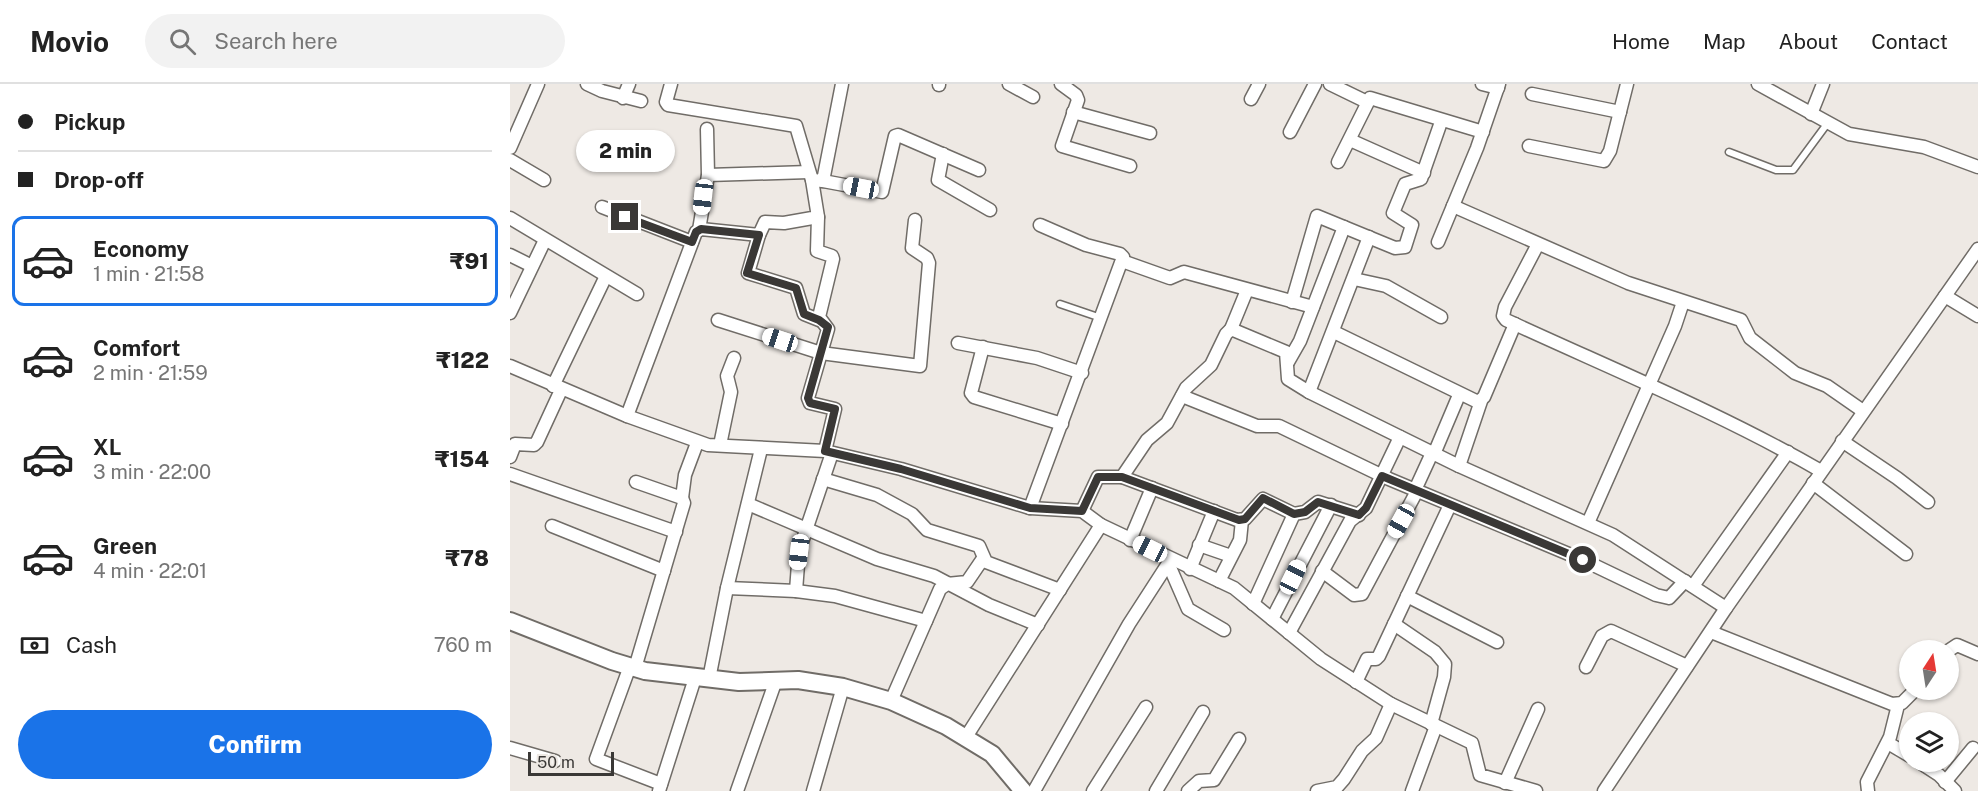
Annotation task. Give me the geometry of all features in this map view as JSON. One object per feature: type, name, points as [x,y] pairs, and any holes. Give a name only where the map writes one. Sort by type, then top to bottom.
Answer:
[{"type":"street","points":[[510,148],[538,84]]},
{"type":"street","points":[[587,84],[623,98],[641,101]]},
{"type":"street","points":[[623,98],[629,84]]},
{"type":"street","points":[[671,84],[666,102],[668,105],[796,126],[815,178],[818,217],[817,251],[833,257],[819,320]]},
{"type":"street","points":[[815,178],[842,84]]},
{"type":"street","points":[[1009,84],[1032,97]]},
{"type":"street","points":[[1060,84],[1077,97],[1062,146],[1130,166]]},
{"type":"street","points":[[1251,99],[1259,84]]},
{"type":"street","points":[[1290,132],[1315,84]]},
{"type":"street","points":[[1330,84],[1367,102]]},
{"type":"street","points":[[1438,242],[1483,132],[1498,86],[1482,84]]},
{"type":"street","points":[[1529,147],[1604,161],[1610,151],[1626,84]]},
{"type":"street","points":[[1761,84],[1827,124],[1860,137],[1924,147],[1978,167]]},
{"type":"street","points":[[1811,114],[1823,84]]},
{"type":"street","points":[[1532,94],[1620,112]]},
{"type":"street","points":[[1338,162],[1370,98],[1441,122],[1483,132]]},
{"type":"street","points":[[1073,112],[1150,133]]},
{"type":"street","points":[[1292,302],[1316,217],[1319,216],[1395,248],[1405,247],[1412,225],[1393,213],[1394,206],[1405,184],[1419,182],[1441,122]]},
{"type":"street","points":[[627,416],[692,242],[699,230],[704,181],[708,175],[707,129]]},
{"type":"street","points":[[708,175],[815,178],[882,192],[896,135],[979,170]]},
{"type":"street","points":[[1350,140],[1424,173]]},
{"type":"street","points":[[943,154],[938,180],[990,210]]},
{"type":"street","points":[[510,160],[544,180]]},
{"type":"street","points":[[1453,206],[1609,276],[1741,320],[1750,338],[1795,373],[1827,386],[1863,411]]},
{"type":"street","points":[[602,207],[692,242]]},
{"type":"street","points":[[796,591],[799,552],[823,479],[835,409],[810,403],[808,398],[828,329],[819,320],[804,314],[796,288],[747,273],[765,222],[784,223],[818,217]]},
{"type":"street","points":[[510,218],[637,294]]},
{"type":"street","points":[[718,320],[820,353],[921,365],[929,263],[927,258],[912,248],[915,220]]},
{"type":"street","points":[[1030,508],[1122,261],[1120,254],[1086,245],[1040,225]]},
{"type":"street","points":[[1288,362],[1300,341],[1344,227]]},
{"type":"street","points":[[699,230],[759,235]]},
{"type":"street","points":[[1309,392],[1369,237]]},
{"type":"street","points":[[510,313],[545,240]]},
{"type":"street","points":[[1538,244],[1503,313],[1506,320],[1648,384],[1788,452],[1821,471]]},
{"type":"street","points":[[1604,791],[1726,608],[1978,249]]},
{"type":"street","points":[[510,255],[532,266]]},
{"type":"street","points":[[1122,261],[1166,277],[1174,278],[1184,272],[1313,308]]},
{"type":"street","points":[[510,457],[515,444],[534,445],[537,442],[557,388],[606,276]]},
{"type":"street","points":[[1354,279],[1386,286],[1440,318]]},
{"type":"street","points":[[1122,477],[1147,440],[1167,423],[1189,384],[1211,365],[1226,334],[1231,329],[1247,290]]},
{"type":"street","points":[[1945,296],[1978,316]]},
{"type":"street","points":[[1588,523],[1683,302]]},
{"type":"street","points":[[1459,466],[1481,401],[1515,324]]},
{"type":"street","points":[[1231,329],[1282,350],[1288,362],[1288,379],[1309,392],[1459,466],[1613,535],[1726,608]]},
{"type":"street","points":[[1334,332],[1459,395],[1481,401]]},
{"type":"street","points":[[958,343],[1037,358],[1082,373]]},
{"type":"street","points":[[983,347],[971,393],[974,397],[1062,424]]},
{"type":"street","points":[[720,445],[731,392],[727,376],[734,358]]},
{"type":"street","points":[[510,366],[557,388],[697,443],[829,452],[901,469],[1030,508],[1082,511],[1101,525],[1169,561],[1220,581],[1253,604],[1321,659],[1356,682],[1391,704],[1472,744],[1480,775],[1536,791]]},
{"type":"street","points":[[1322,571],[1354,595],[1362,594],[1416,491],[1459,395]]},
{"type":"street","points":[[1182,396],[1257,426],[1279,426],[1382,476],[1665,598],[1689,584],[1788,452]]},
{"type":"street","points":[[1290,633],[1350,521],[1366,508],[1400,438]]},
{"type":"street","points":[[1842,441],[1928,502]]},
{"type":"street","points":[[697,443],[686,475],[682,498],[684,503],[664,571],[632,667],[596,759],[660,788],[702,679],[761,449]]},
{"type":"street","points":[[510,474],[676,532]]},
{"type":"street","points":[[1082,511],[1098,477],[1122,477],[1214,512],[1242,520]]},
{"type":"street","points":[[823,479],[878,495],[912,514],[927,530],[976,544],[980,548],[982,560],[967,582],[947,584],[940,589],[891,701]]},
{"type":"street","points":[[636,482],[682,498]]},
{"type":"street","points":[[1813,483],[1906,555]]},
{"type":"street","points":[[1130,540],[1152,488]]},
{"type":"street","points":[[1220,581],[1241,536],[1242,520],[1263,498],[1294,514],[1305,512],[1314,502],[1331,505],[1359,515]]},
{"type":"street","points":[[748,504],[877,559],[931,575],[1038,625]]},
{"type":"street","points":[[1272,619],[1331,505]]},
{"type":"street","points":[[1356,682],[1367,659],[1376,659],[1379,656],[1450,505]]},
{"type":"street","points":[[1190,568],[1214,512]]},
{"type":"street","points":[[1253,604],[1294,514]]},
{"type":"street","points":[[966,737],[1101,525]]},
{"type":"street","points":[[552,526],[664,571]]},
{"type":"street","points":[[1200,545],[1232,556]]},
{"type":"street","points":[[982,560],[1060,590]]},
{"type":"street","points":[[1169,561],[1188,609],[1224,630]]},
{"type":"street","points":[[1034,791],[1129,624],[1169,561]]},
{"type":"street","points":[[726,588],[796,591],[845,598],[926,621]]},
{"type":"street","points":[[1407,596],[1497,642]]},
{"type":"street","points":[[511,624],[632,667],[702,679],[798,680],[843,687],[891,701],[966,737],[997,759],[1023,791]]},
{"type":"street","points":[[1394,624],[1435,652],[1445,664],[1434,725],[1412,791]]},
{"type":"street","points":[[1586,667],[1602,636],[1611,631],[1687,666]]},
{"type":"street","points":[[1711,632],[1898,705]]},
{"type":"street","points":[[1959,646],[1978,654]]},
{"type":"street","points":[[737,791],[776,680]]},
{"type":"street","points":[[813,791],[843,687]]},
{"type":"street","points":[[1868,791],[1866,782],[1888,743],[1898,705],[1904,700]]},
{"type":"street","points":[[1317,791],[1337,787],[1344,779],[1362,751],[1376,738],[1391,704]]},
{"type":"street","points":[[1093,791],[1146,707]]},
{"type":"street","points":[[1506,783],[1538,709]]},
{"type":"street","points":[[1156,791],[1203,712]]},
{"type":"street","points":[[1188,791],[1199,781],[1214,780],[1239,739]]},
{"type":"street","points":[[1888,743],[1899,750]]},
{"type":"street","points":[[510,748],[555,761]]},
{"type":"street","points":[[1931,772],[1950,787],[1973,748]]},
{"type":"lane","points":[[1729,153],[1776,170],[1792,170],[1827,124]]},
{"type":"lane","points":[[1060,304],[1101,318]]},
{"type":"route","points":[[625,217],[692,242],[696,232],[701,229],[759,235],[747,273],[796,288],[804,314],[819,320],[828,327],[808,398],[810,403],[833,408],[836,411],[825,451],[901,469],[1030,508],[1082,511],[1098,477],[1115,479],[1122,477],[1239,520],[1245,519],[1252,508],[1263,498],[1294,514],[1305,512],[1314,502],[1318,502],[1359,515],[1366,508],[1382,476],[1583,560]]}]
